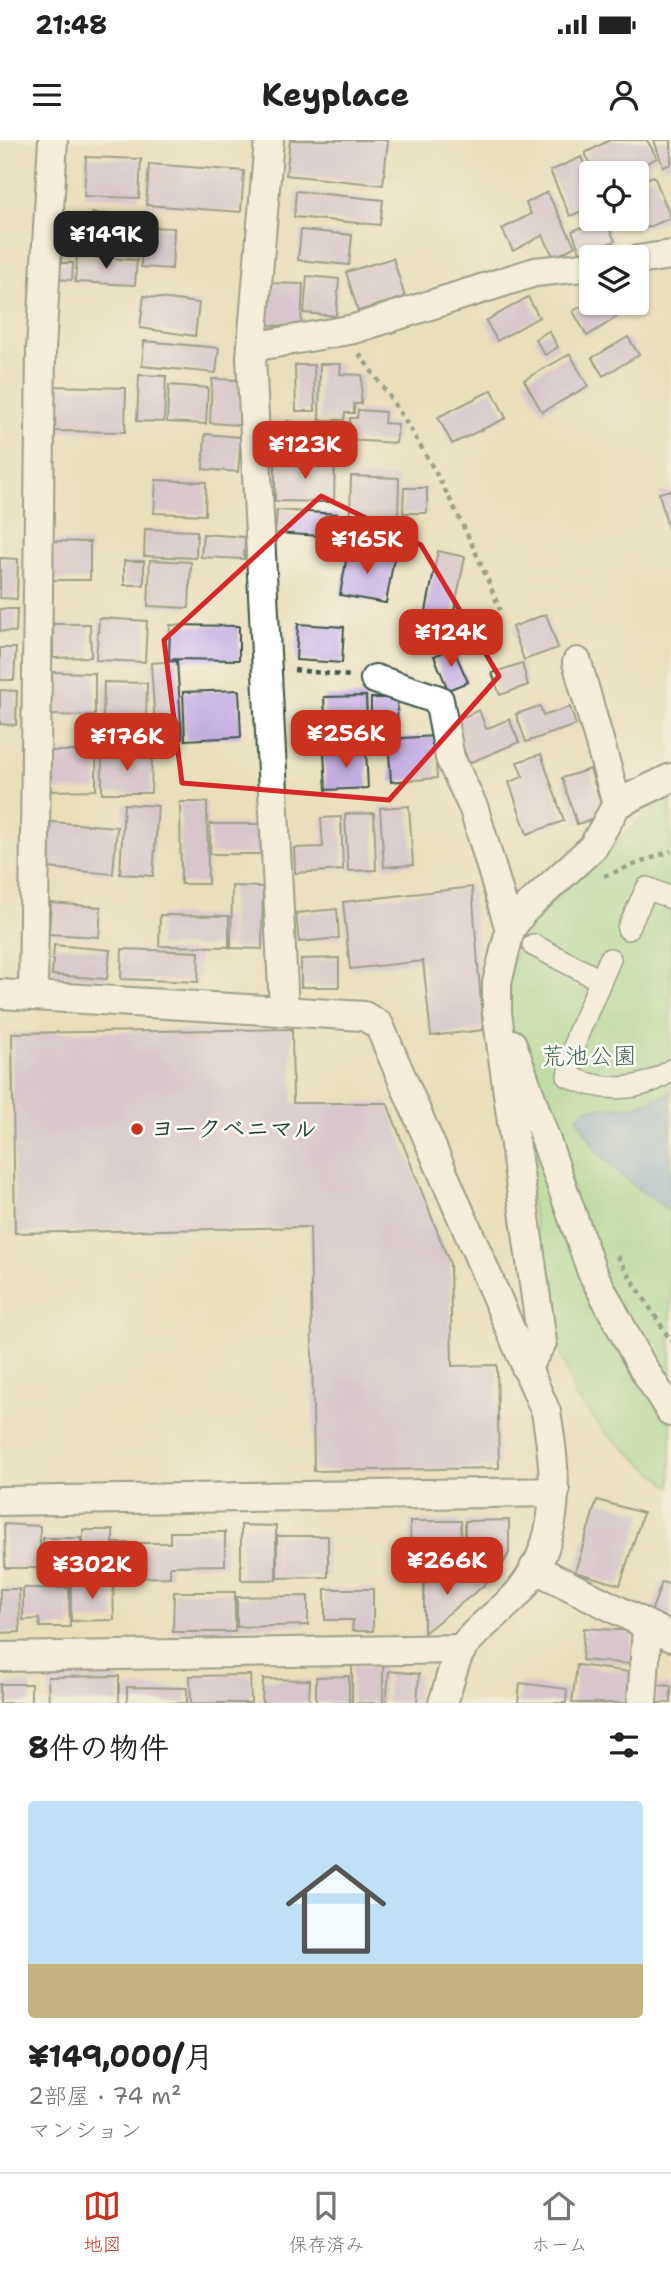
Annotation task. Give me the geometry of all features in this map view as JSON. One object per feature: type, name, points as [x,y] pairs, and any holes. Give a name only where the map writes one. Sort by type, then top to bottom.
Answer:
[{"type":"street","points":[[33,995],[41,351],[53,140]]},
{"type":"street","points":[[269,140],[252,347],[284,1009]]},
{"type":"street","points":[[649,258],[671,255]]},
{"type":"street","points":[[252,347],[341,331],[535,272],[579,268]]},
{"type":"street","points":[[577,662],[617,804]]},
{"type":"street","points":[[375,679],[439,700],[450,758],[474,809],[521,937],[600,980]]},
{"type":"street","points":[[526,1368],[542,1342],[497,1013],[497,984],[548,886],[593,847],[617,804],[671,778]]},
{"type":"street","points":[[628,929],[648,888],[671,898]]},
{"type":"street","points":[[610,959],[577,1036],[568,1076],[588,1086],[635,1088],[659,1079],[671,1070]]},
{"type":"street","points":[[0,994],[284,1009],[364,1016],[379,1025],[545,1412],[553,1453],[553,1526],[521,1590],[462,1648],[443,1703]]},
{"type":"street","points":[[497,1013],[520,1060],[592,1272],[640,1363],[671,1412]]},
{"type":"street","points":[[0,1501],[555,1492]]},
{"type":"street","points":[[534,1568],[659,1632],[642,1703]]},
{"type":"street","points":[[0,1657],[462,1648]]},
{"type":"path","points":[[341,331],[401,414],[463,521],[500,610]]},
{"type":"path","points":[[268,667],[375,679]]},
{"type":"path","points":[[598,879],[671,852]]},
{"type":"highlighted area","points":[[321,496],[421,545],[499,676],[389,800],[182,783],[164,640]]},
{"type":"green space","name":"荒池公園","points":[[671,797],[671,1487],[606,1433],[575,1396],[557,1340],[505,1064],[508,976],[517,949],[531,924],[548,903],[595,865],[643,816]]},
{"type":"water","points":[[671,1093],[671,1212],[629,1182],[605,1160],[578,1117],[586,1108],[636,1107]]},
{"type":"building","points":[[290,140],[388,140],[383,185],[286,175]]},
{"type":"building","points":[[610,140],[647,140],[657,158],[649,162],[589,161],[585,153]]},
{"type":"building","points":[[654,140],[671,140],[671,164],[663,167]]},
{"type":"building","points":[[86,157],[141,159],[139,198],[84,196]]},
{"type":"building","points":[[581,157],[579,212],[570,216],[550,171]]},
{"type":"building","points":[[149,164],[244,171],[241,212],[146,205]]},
{"type":"building","points":[[654,176],[671,218],[649,227],[649,178]]},
{"type":"building","points":[[296,191],[383,200],[380,225],[294,217]]},
{"type":"building","points":[[547,192],[575,246],[554,258],[543,235],[513,251],[502,229],[531,214],[526,203]]},
{"type":"building","points":[[92,213],[138,216],[136,240],[90,236]]},
{"type":"building","points":[[142,227],[174,228],[172,269],[141,267]]},
{"type":"building","points":[[579,228],[579,231],[610,231],[615,241],[605,245],[579,245],[579,249],[572,231]]},
{"type":"building","points":[[301,230],[352,235],[349,265],[298,260]]},
{"type":"building","points":[[77,256],[137,260],[135,285],[75,282]]},
{"type":"building","points":[[393,258],[405,297],[358,311],[346,272]]},
{"type":"building","points":[[51,263],[73,263],[72,280],[50,279]]},
{"type":"building","points":[[307,276],[339,279],[336,316],[304,313]]},
{"type":"building","points":[[266,283],[303,284],[301,327],[264,325]]},
{"type":"building","points":[[144,296],[199,303],[195,336],[140,328]]},
{"type":"building","points":[[528,297],[539,317],[497,341],[486,321]]},
{"type":"building","points":[[579,308],[579,315],[617,317],[587,336],[573,311]]},
{"type":"building","points":[[549,331],[558,347],[545,355],[535,339]]},
{"type":"building","points":[[628,337],[639,355],[603,376],[592,358]]},
{"type":"building","points":[[144,341],[219,348],[216,373],[142,366]]},
{"type":"building","points":[[570,354],[588,386],[542,412],[524,380]]},
{"type":"building","points":[[320,364],[341,364],[340,374],[362,375],[361,404],[354,404],[354,413],[345,413],[344,420],[319,420]]},
{"type":"building","points":[[295,365],[314,365],[315,411],[296,411]]},
{"type":"building","points":[[139,375],[166,376],[164,422],[137,421]]},
{"type":"building","points":[[212,379],[241,380],[239,425],[210,423]]},
{"type":"building","points":[[169,385],[208,388],[206,424],[167,422]]},
{"type":"building","points":[[52,386],[126,388],[125,432],[51,431]]},
{"type":"building","points":[[492,390],[506,418],[452,444],[438,417]]},
{"type":"building","points":[[358,410],[385,412],[384,423],[398,424],[396,443],[349,440],[350,418],[357,418]]},
{"type":"building","points":[[287,421],[335,430],[331,455],[282,447]]},
{"type":"building","points":[[205,434],[241,437],[238,472],[203,469]]},
{"type":"building","points":[[275,460],[335,460],[334,502],[275,501]]},
{"type":"building","points":[[351,476],[399,478],[398,519],[350,517]]},
{"type":"building","points":[[156,480],[206,482],[205,515],[154,513]]},
{"type":"building","points":[[404,488],[427,488],[427,513],[403,513]]},
{"type":"building","points":[[671,490],[671,536],[670,536],[659,493]]},
{"type":"building","points":[[277,510],[338,514],[336,537],[275,533]]},
{"type":"building","points":[[145,529],[197,531],[196,558],[144,556]]},
{"type":"building","points":[[203,534],[245,537],[244,559],[201,557]]},
{"type":"building","points":[[49,541],[90,542],[90,580],[48,580]]},
{"type":"building","points":[[348,550],[394,558],[386,603],[340,595]]},
{"type":"building","points":[[438,551],[465,557],[452,621],[425,616]]},
{"type":"building","points":[[0,558],[18,559],[17,599],[0,598]]},
{"type":"building","points":[[150,560],[191,562],[189,608],[148,606]]},
{"type":"building","points":[[124,561],[144,561],[144,585],[124,585]]},
{"type":"building","points":[[0,609],[17,609],[16,632],[0,631]]},
{"type":"building","points":[[546,614],[558,648],[524,660],[512,627]]},
{"type":"building","points":[[99,618],[147,621],[145,662],[96,660]]},
{"type":"building","points":[[53,624],[90,624],[91,657],[53,658]]},
{"type":"building","points":[[298,624],[344,627],[342,663],[296,660]]},
{"type":"building","points":[[170,625],[239,626],[239,660],[169,659]]},
{"type":"building","points":[[0,648],[16,648],[14,680],[0,680]]},
{"type":"building","points":[[453,648],[468,682],[448,690],[434,656]]},
{"type":"building","points":[[177,661],[182,739],[156,741],[151,663]]},
{"type":"building","points":[[522,663],[528,685],[500,695],[492,673]]},
{"type":"building","points":[[49,672],[95,673],[95,716],[48,715]]},
{"type":"building","points":[[104,682],[147,683],[146,721],[103,719]]},
{"type":"building","points":[[0,690],[17,691],[16,725],[0,724]]},
{"type":"building","points":[[239,690],[241,737],[185,740],[183,692]]},
{"type":"building","points":[[366,696],[368,737],[326,739],[324,697]]},
{"type":"building","points":[[371,698],[397,698],[398,734],[371,734]]},
{"type":"building","points":[[540,706],[543,716],[570,707],[576,725],[526,742],[516,714]]},
{"type":"building","points":[[479,710],[486,729],[509,719],[519,742],[469,763],[452,722]]},
{"type":"building","points":[[434,736],[437,778],[391,782],[388,739]]},
{"type":"building","points":[[366,749],[368,788],[326,790],[324,752]]},
{"type":"building","points":[[50,751],[96,751],[96,790],[51,791]]},
{"type":"building","points":[[102,753],[152,754],[151,793],[102,793]]},
{"type":"building","points":[[541,754],[564,821],[527,834],[509,782],[523,777],[517,762]]},
{"type":"building","points":[[590,769],[605,816],[577,824],[562,778]]},
{"type":"building","points":[[180,802],[207,802],[208,884],[181,884]]},
{"type":"building","points":[[124,804],[158,806],[153,876],[120,874]]},
{"type":"building","points":[[409,806],[413,865],[384,867],[380,808]]},
{"type":"building","points":[[374,813],[376,870],[348,871],[345,814]]},
{"type":"building","points":[[341,817],[343,870],[295,873],[294,848],[323,847],[321,818]]},
{"type":"building","points":[[51,822],[117,827],[113,874],[47,868]]},
{"type":"building","points":[[210,824],[260,824],[261,854],[210,854]]},
{"type":"building","points":[[232,886],[263,887],[262,949],[231,948]]},
{"type":"building","points":[[472,887],[483,1030],[431,1036],[423,961],[350,969],[343,902]]},
{"type":"building","points":[[51,903],[101,907],[99,937],[49,934]]},
{"type":"building","points":[[337,909],[339,938],[299,942],[296,913]]},
{"type":"building","points":[[160,915],[229,916],[229,947],[159,946]]},
{"type":"building","points":[[54,945],[110,950],[107,979],[52,975]]},
{"type":"building","points":[[122,949],[199,952],[198,982],[121,979]]},
{"type":"building","points":[[339,958],[339,987],[301,987],[301,959]]},
{"type":"building","points":[[292,1029],[293,1103],[387,1103],[450,1264],[452,1366],[497,1365],[499,1468],[314,1471],[310,1227],[15,1233],[12,1033]]},
{"type":"building","points":[[597,1500],[643,1513],[620,1585],[575,1572]]},
{"type":"building","points":[[509,1520],[509,1553],[503,1564],[465,1566],[465,1521]]},
{"type":"building","points":[[410,1521],[461,1521],[462,1569],[411,1570]]},
{"type":"building","points":[[4,1524],[40,1526],[40,1568],[5,1568]]},
{"type":"building","points":[[241,1525],[276,1526],[276,1580],[241,1580]]},
{"type":"building","points":[[83,1530],[113,1530],[113,1566],[83,1567]]},
{"type":"building","points":[[170,1532],[225,1532],[225,1565],[170,1566],[170,1577],[115,1578],[114,1543],[170,1543]]},
{"type":"building","points":[[277,1536],[328,1536],[328,1577],[277,1578]]},
{"type":"building","points":[[43,1538],[81,1538],[81,1567],[43,1567]]},
{"type":"building","points":[[424,1579],[492,1579],[424,1633]]},
{"type":"building","points":[[71,1582],[113,1582],[114,1620],[71,1621]]},
{"type":"building","points":[[662,1582],[671,1585],[671,1626],[649,1618]]},
{"type":"building","points":[[23,1588],[69,1588],[70,1627],[40,1627],[39,1619],[23,1620]]},
{"type":"building","points":[[0,1589],[19,1589],[20,1632],[0,1633]]},
{"type":"building","points":[[325,1589],[373,1589],[373,1631],[352,1631],[353,1620],[325,1620]]},
{"type":"building","points":[[174,1592],[235,1592],[235,1632],[173,1632]]},
{"type":"building","points":[[308,1596],[308,1625],[237,1627],[237,1597]]},
{"type":"building","points":[[584,1628],[633,1631],[631,1664],[582,1660]]},
{"type":"building","points":[[352,1665],[383,1665],[383,1703],[352,1703]]},
{"type":"building","points":[[577,1665],[637,1673],[631,1703],[572,1703]]},
{"type":"building","points":[[389,1671],[419,1674],[417,1703],[386,1703]]},
{"type":"building","points":[[250,1675],[251,1703],[191,1703],[190,1676]]},
{"type":"building","points":[[119,1676],[119,1703],[49,1703],[48,1677]]},
{"type":"building","points":[[349,1676],[349,1703],[316,1703],[316,1677]]},
{"type":"building","points":[[263,1679],[310,1680],[309,1703],[262,1703]]},
{"type":"building","points":[[520,1683],[567,1689],[566,1703],[518,1703]]},
{"type":"building","points":[[0,1684],[31,1684],[31,1703],[0,1703]]},
{"type":"building","points":[[656,1685],[671,1686],[671,1703],[655,1703]]},
{"type":"building","points":[[127,1687],[187,1688],[187,1703],[127,1703]]},
{"type":"place","name":"ヨークベニマル","points":[[137,1129]]}]
